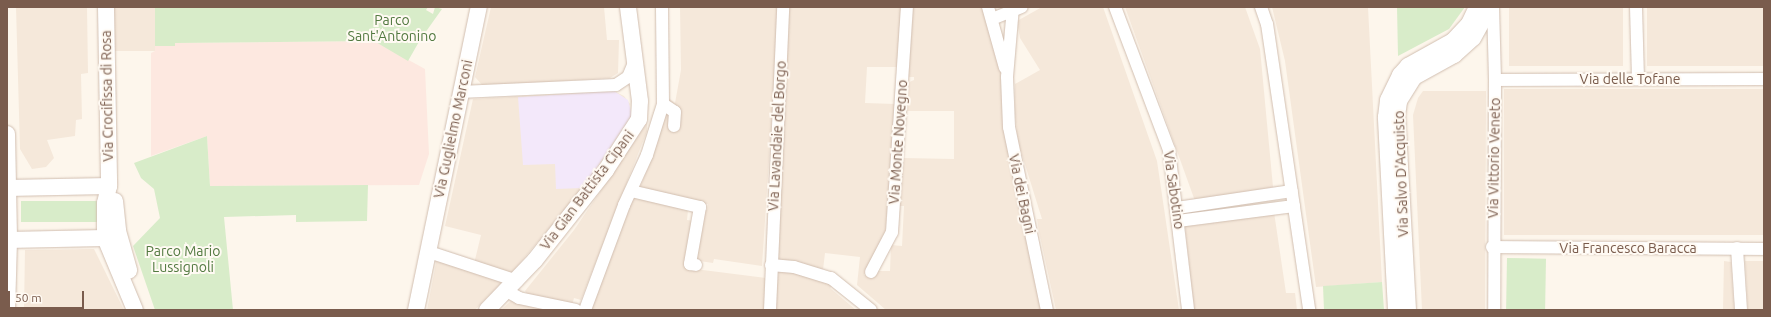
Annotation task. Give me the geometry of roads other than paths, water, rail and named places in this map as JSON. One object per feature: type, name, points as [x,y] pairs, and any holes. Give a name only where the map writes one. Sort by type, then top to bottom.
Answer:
[{"type":"street","name":"Via Crocifissa di Rosa","points":[[105,238],[105,203],[109,186],[106,7]]},
{"type":"street","name":"Via Guglielmo Marconi","points":[[416,310],[429,252],[460,92],[479,7]]},
{"type":"street","name":"Via Gian Battista Cipani","points":[[488,310],[512,286],[601,176],[633,130],[640,111],[628,7]]},
{"type":"street","points":[[585,310],[631,191],[647,154],[663,104],[662,7]]},
{"type":"street","name":"Via Lavandaie del Borgo","points":[[770,310],[783,7]]},
{"type":"street","name":"Via Monte Novegno","points":[[871,272],[881,259],[892,232],[907,7]]},
{"type":"street","name":"Via dei Bagni","points":[[988,7],[1007,77],[1013,152],[1047,310]]},
{"type":"street","name":"Via Sabotino","points":[[1115,7],[1169,150],[1188,310]]},
{"type":"street","points":[[1262,7],[1267,24],[1309,310]]},
{"type":"street","name":"Via Salvo D'Acquisto","points":[[1396,310],[1386,117],[1388,100],[1398,79],[1408,66],[1453,41],[1469,24],[1477,7]]},
{"type":"street","name":"Via Salvo D'Acquisto","points":[[1408,310],[1397,116],[1399,101],[1414,77],[1454,55],[1474,38],[1492,7]]},
{"type":"street","name":"Via Vittorio Veneto","points":[[1492,7],[1495,80],[1492,247],[1494,310]]},
{"type":"street","points":[[1636,7],[1638,79]]},
{"type":"street","name":"Via dei Bagni","points":[[992,19],[1016,9]]},
{"type":"street","name":"Via dei Bagni","points":[[1007,77],[1016,9]]},
{"type":"street","points":[[460,92],[616,85],[628,76],[634,63]]},
{"type":"street","name":"Via delle Tofane","points":[[1495,80],[1764,79]]},
{"type":"street","points":[[663,104],[675,112],[674,126]]},
{"type":"street","points":[[7,134],[7,310]]},
{"type":"street","points":[[8,188],[109,186],[115,201],[123,252],[145,310]]},
{"type":"street","points":[[631,191],[700,207],[692,266]]},
{"type":"street","points":[[1177,208],[1292,192]]},
{"type":"street","points":[[1178,221],[1294,206]]},
{"type":"street","points":[[8,240],[105,238],[123,252]]},
{"type":"street","points":[[105,238],[135,310]]},
{"type":"street","name":"Via Francesco Baracca","points":[[1492,247],[1764,249]]},
{"type":"street","points":[[1737,248],[1741,310]]},
{"type":"street","points":[[429,252],[512,286],[519,298],[576,310]]},
{"type":"street","points":[[771,265],[794,267],[830,278],[871,310]]},
{"type":"park label","name":"Parco Sant'Antonino","points":[[392,28]]},
{"type":"park label","name":"Parco Mario Lussignoli","points":[[183,260]]}]
